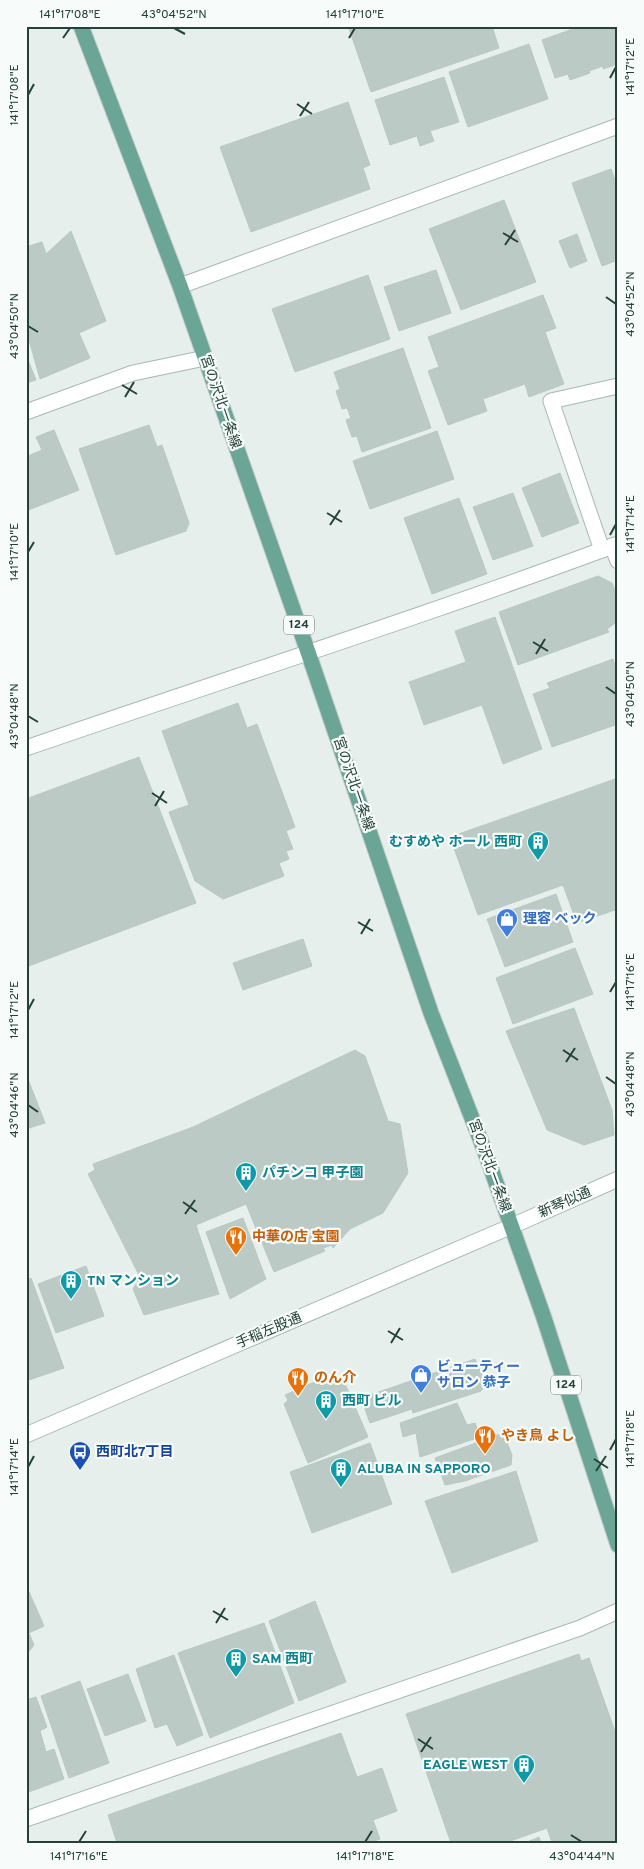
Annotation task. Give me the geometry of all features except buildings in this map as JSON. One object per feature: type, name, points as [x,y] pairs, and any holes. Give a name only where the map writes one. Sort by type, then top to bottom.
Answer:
[{"type":"main road","name":"宮の沢北一条線","points":[[81,26],[180,286],[308,652],[431,1013],[484,1149],[543,1315],[618,1545]]},
{"type":"street","points":[[180,286],[618,126]]},
{"type":"street","points":[[26,412],[133,374],[205,358]]},
{"type":"street","points":[[618,386],[551,401],[618,561]]},
{"type":"street","points":[[26,748],[611,547]]},
{"type":"street","name":"新琴似通","points":[[512,1226],[618,1179]]},
{"type":"street","name":"手稲左股通","points":[[26,1435],[512,1226]]},
{"type":"street","points":[[26,1819],[580,1628],[618,1611]]},
{"type":"place","name":"むすめや ホール 西町","points":[[538,861]]},
{"type":"place","name":"理容 ベック","points":[[507,938]]},
{"type":"place","name":"パチンコ 甲子園","points":[[246,1192]]},
{"type":"place","name":"中華の店 宝園","points":[[236,1256]]},
{"type":"place","name":"TN マンション","points":[[71,1300]]},
{"type":"place","name":"ビューティー サロン 恭子","points":[[421,1394]]},
{"type":"place","name":"のん介","points":[[298,1397]]},
{"type":"place","name":"西町 ビル","points":[[326,1420]]},
{"type":"place","name":"やき鳥 よし","points":[[485,1455]]},
{"type":"place","name":"西町北7丁目","points":[[80,1471]]},
{"type":"place","name":"ALUBA IN SAPPORO","points":[[341,1488]]},
{"type":"place","name":"SAM 西町","points":[[236,1678]]},
{"type":"place","name":"EAGLE WEST","points":[[524,1784]]}]
